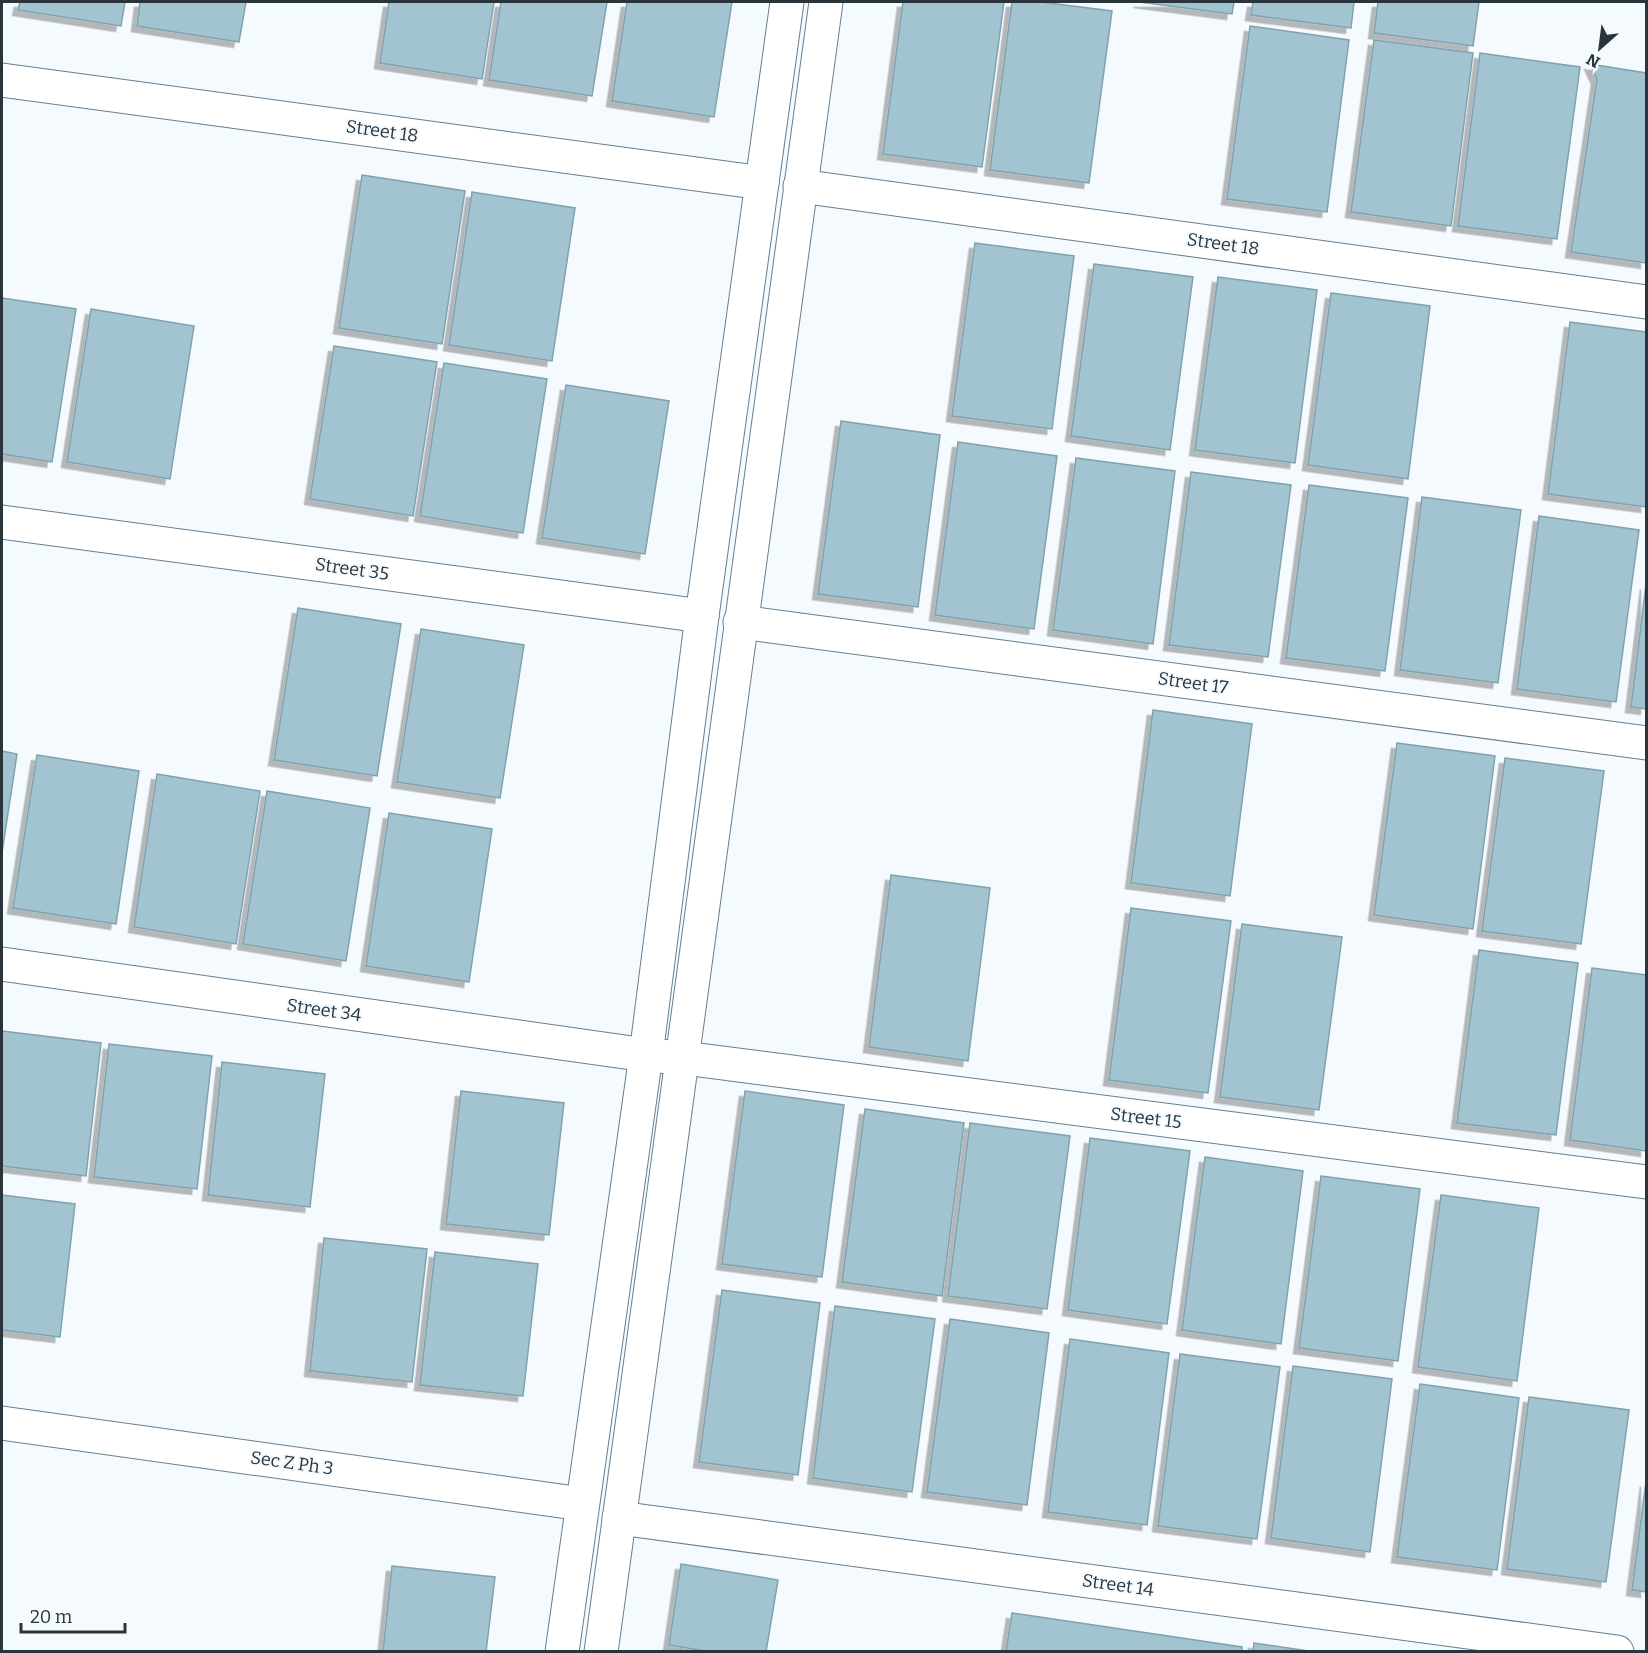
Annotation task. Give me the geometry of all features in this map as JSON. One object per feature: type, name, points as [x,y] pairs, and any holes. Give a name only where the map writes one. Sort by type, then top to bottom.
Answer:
[{"type":"street","points":[[562,1652],[646,1055],[702,616],[787,2]]},
{"type":"street","points":[[601,1652],[684,1058],[740,622],[826,2]]},
{"type":"street","name":"Street 18","points":[[2,80],[762,183]]},
{"type":"street","name":"Street 18","points":[[800,186],[1647,302]]},
{"type":"street","name":"Street 35","points":[[2,522],[702,616]]},
{"type":"street","name":"Street 17","points":[[740,622],[1647,743]]},
{"type":"street","name":"Street 34","points":[[2,964],[646,1055]]},
{"type":"street","name":"Street 15","points":[[646,1055],[684,1058],[1647,1182]]},
{"type":"street","name":"Sec Z Ph 3","points":[[2,1423],[582,1504]]},
{"type":"street","name":"Street 14","points":[[619,1518],[1617,1652]]},
{"type":"building","points":[[20,2],[125,2],[121,26],[18,10]]},
{"type":"building","points":[[140,2],[246,2],[239,42],[137,26]]},
{"type":"building","points":[[389,2],[494,2],[482,79],[380,63]]},
{"type":"building","points":[[501,2],[607,2],[592,96],[489,80]]},
{"type":"building","points":[[627,2],[732,2],[714,117],[612,101]]},
{"type":"building","points":[[903,2],[1004,2],[982,167],[883,154]]},
{"type":"building","points":[[1012,2],[1041,2],[1112,11],[1089,183],[990,170]]},
{"type":"building","points":[[1139,2],[1234,2],[1232,14]]},
{"type":"building","points":[[1253,2],[1354,2],[1351,28],[1251,15]]},
{"type":"building","points":[[1378,2],[1479,2],[1473,46],[1374,33]]},
{"type":"building","points":[[1250,26],[1349,40],[1327,212],[1227,199]]},
{"type":"building","points":[[1374,40],[1473,53],[1451,226],[1351,212]]},
{"type":"building","points":[[1480,53],[1580,67],[1557,239],[1458,226]]},
{"type":"building","points":[[1590,64],[1646,73],[1646,263],[1571,252],[1597,79]]},
{"type":"building","points":[[362,175],[465,191],[442,344],[339,328]]},
{"type":"building","points":[[472,192],[575,208],[552,361],[449,345]]},
{"type":"building","points":[[975,243],[1074,256],[1052,429],[952,416]]},
{"type":"building","points":[[1094,264],[1193,277],[1170,450],[1071,436]]},
{"type":"building","points":[[1218,277],[1317,290],[1295,463],[1195,450]]},
{"type":"building","points":[[1331,293],[1430,306],[1408,479],[1308,465]]},
{"type":"building","points":[[2,298],[76,309],[52,462],[2,454]]},
{"type":"building","points":[[91,309],[194,326],[170,479],[67,462]]},
{"type":"building","points":[[1570,322],[1646,332],[1646,507],[1548,494]]},
{"type":"building","points":[[334,346],[437,362],[413,516],[310,499]]},
{"type":"building","points":[[444,363],[547,379],[523,533],[420,516]]},
{"type":"building","points":[[566,385],[669,401],[645,554],[542,538]]},
{"type":"building","points":[[841,421],[940,435],[918,607],[818,594]]},
{"type":"building","points":[[958,442],[1057,456],[1034,629],[935,615]]},
{"type":"building","points":[[1076,458],[1175,471],[1153,644],[1053,630]]},
{"type":"building","points":[[1191,472],[1291,485],[1268,657],[1169,645]]},
{"type":"building","points":[[1309,485],[1408,498],[1385,671],[1286,658]]},
{"type":"building","points":[[1422,497],[1521,510],[1498,683],[1400,670]]},
{"type":"building","points":[[1539,516],[1639,530],[1616,702],[1517,689]]},
{"type":"building","points":[[1646,584],[1646,709],[1631,707]]},
{"type":"building","points":[[298,608],[401,624],[377,776],[274,760]]},
{"type":"building","points":[[421,629],[524,645],[500,798],[397,782]]},
{"type":"building","points":[[1153,710],[1252,724],[1230,896],[1131,883]]},
{"type":"building","points":[[1397,743],[1495,756],[1473,929],[1374,915]]},
{"type":"building","points":[[2,751],[17,754],[2,853]]},
{"type":"building","points":[[37,755],[139,771],[116,924],[13,908]]},
{"type":"building","points":[[1505,758],[1604,771],[1581,944],[1482,931]]},
{"type":"building","points":[[157,774],[260,791],[236,944],[134,927]]},
{"type":"building","points":[[267,791],[370,808],[346,961],[243,944]]},
{"type":"building","points":[[389,813],[492,829],[469,982],[366,966]]},
{"type":"building","points":[[891,875],[990,888],[968,1061],[869,1047]]},
{"type":"building","points":[[1131,908],[1231,921],[1208,1093],[1109,1080]]},
{"type":"building","points":[[1242,924],[1342,937],[1319,1110],[1220,1097]]},
{"type":"building","points":[[1479,950],[1578,963],[1556,1135],[1457,1123]]},
{"type":"building","points":[[1592,968],[1646,975],[1646,1151],[1570,1140]]},
{"type":"building","points":[[2,1031],[101,1043],[86,1176],[2,1166]]},
{"type":"building","points":[[109,1044],[212,1056],[197,1189],[94,1177]]},
{"type":"building","points":[[222,1062],[325,1074],[310,1207],[208,1195]]},
{"type":"building","points":[[461,1091],[564,1103],[549,1235],[446,1224]]},
{"type":"building","points":[[745,1091],[844,1105],[822,1277],[722,1264]]},
{"type":"building","points":[[865,1109],[964,1123],[942,1296],[842,1282]]},
{"type":"building","points":[[970,1123],[1070,1136],[1047,1309],[948,1296]]},
{"type":"building","points":[[1090,1138],[1190,1151],[1167,1324],[1068,1310]]},
{"type":"building","points":[[1205,1157],[1303,1171],[1281,1344],[1182,1330]]},
{"type":"building","points":[[1321,1176],[1420,1189],[1398,1361],[1299,1348]]},
{"type":"building","points":[[2,1195],[75,1204],[60,1337],[2,1330]]},
{"type":"building","points":[[1441,1195],[1539,1208],[1517,1381],[1418,1367]]},
{"type":"building","points":[[324,1238],[427,1249],[412,1382],[310,1371]]},
{"type":"building","points":[[435,1252],[538,1264],[523,1396],[420,1385]]},
{"type":"building","points":[[722,1290],[820,1303],[798,1475],[699,1462]]},
{"type":"building","points":[[835,1306],[935,1319],[912,1492],[813,1478]]},
{"type":"building","points":[[950,1319],[1049,1333],[1027,1505],[927,1492]]},
{"type":"building","points":[[1070,1339],[1169,1353],[1147,1525],[1048,1512]]},
{"type":"building","points":[[1180,1354],[1280,1367],[1257,1539],[1158,1526]]},
{"type":"building","points":[[1293,1366],[1392,1379],[1370,1552],[1271,1538]]},
{"type":"building","points":[[1420,1384],[1519,1398],[1497,1570],[1397,1557]]},
{"type":"building","points":[[1529,1397],[1629,1410],[1606,1582],[1507,1569]]},
{"type":"building","points":[[1646,1481],[1646,1592],[1632,1590]]},
{"type":"building","points":[[681,1564],[778,1580],[766,1652],[711,1652],[669,1645]]},
{"type":"building","points":[[392,1566],[495,1577],[486,1652],[383,1652]]},
{"type":"building","points":[[1012,1613],[1242,1647],[1242,1652],[1006,1652]]},
{"type":"building","points":[[1254,1643],[1315,1652],[1253,1652]]}]
